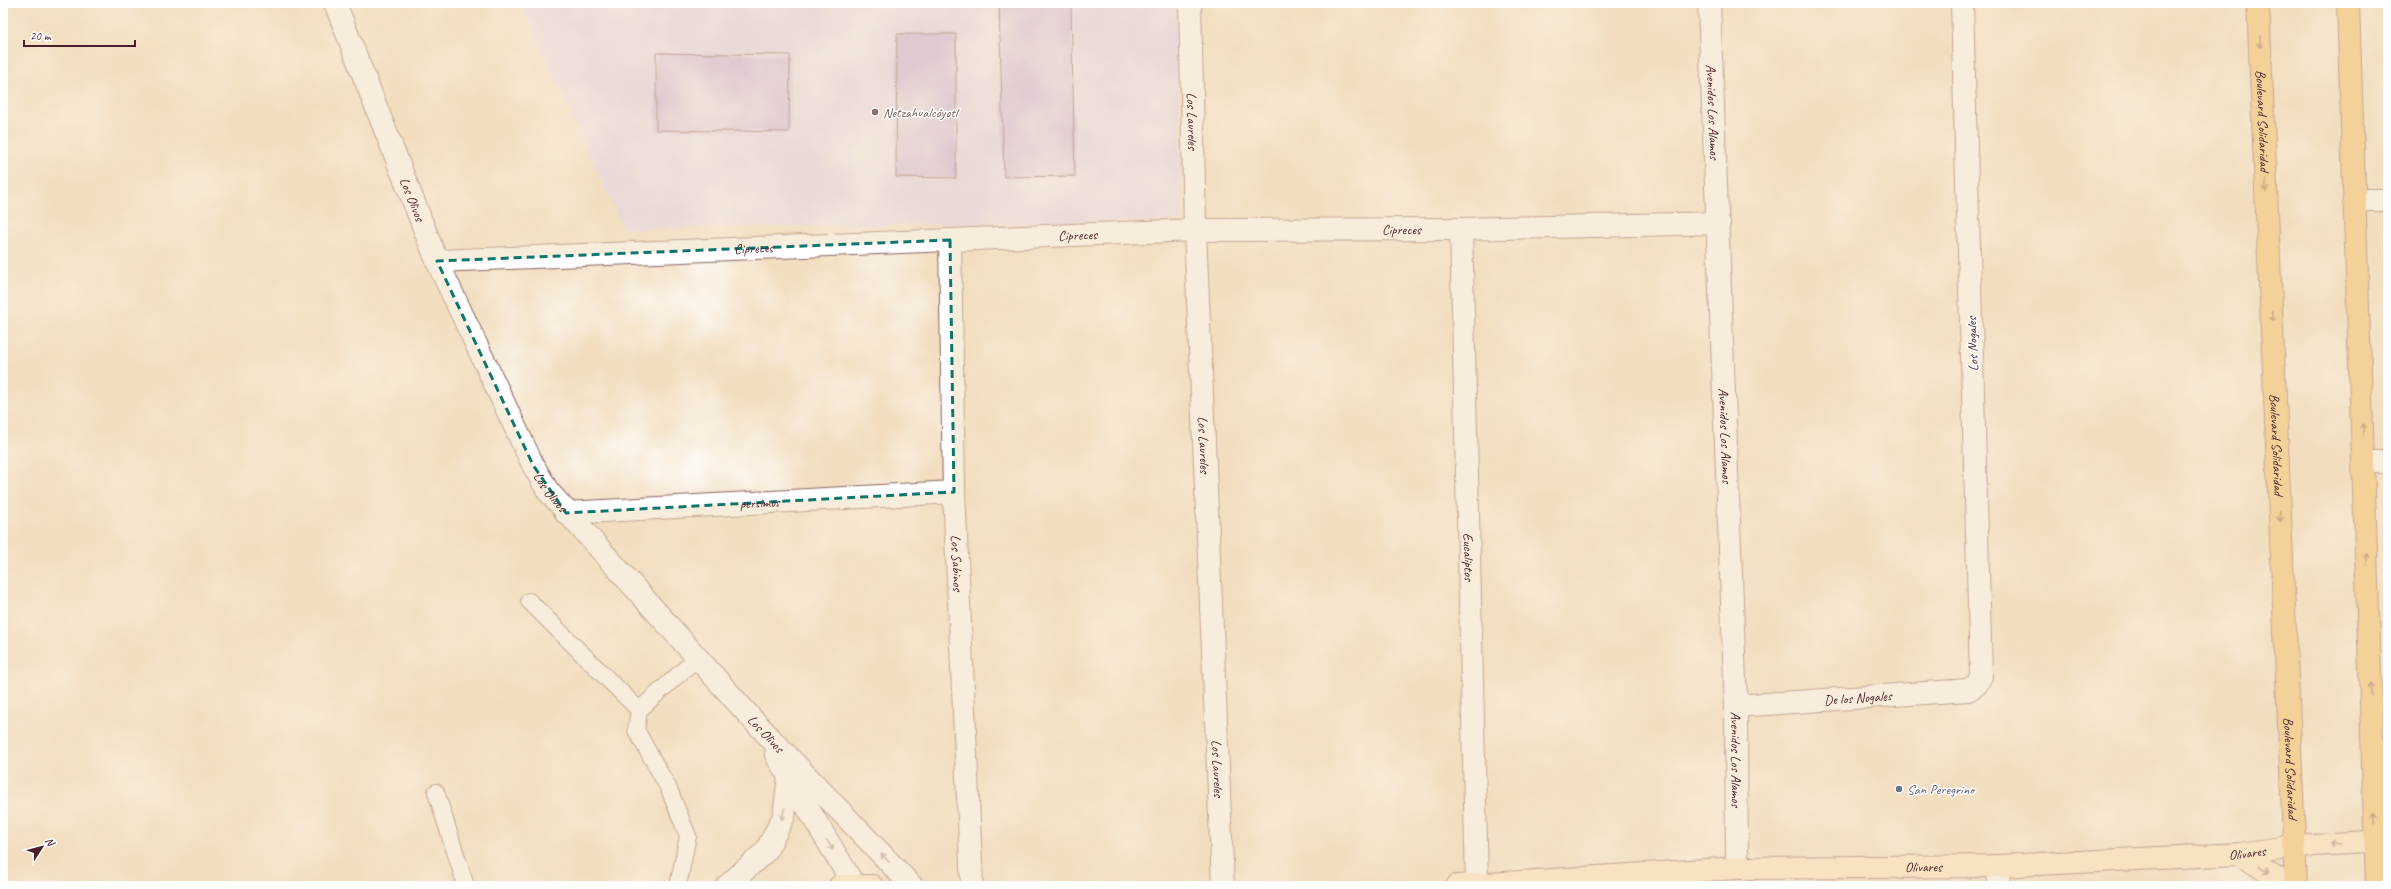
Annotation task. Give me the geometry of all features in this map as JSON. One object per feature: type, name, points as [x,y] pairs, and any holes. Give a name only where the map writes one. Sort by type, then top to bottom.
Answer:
[{"type":"main road","name":"Boulevard Solidaridad","points":[[2258,3],[2296,886]]},
{"type":"main road","points":[[2348,3],[2364,462],[2382,841],[2377,886]]},
{"type":"main road","name":"Olivares","points":[[1467,886],[1737,868],[1998,876],[2240,854],[2294,846],[2382,841]]},
{"type":"main road","points":[[2240,854],[2289,886]]},
{"type":"street","name":"Los Olivos","points":[[335,3],[437,261],[533,465],[548,491],[566,513],[754,721],[912,886]]},
{"type":"street","name":"Los Laureles","points":[[1190,3],[1195,230],[1224,886]]},
{"type":"street","name":"Avenidos Los Alamos","points":[[1709,3],[1719,223],[1736,706],[1737,868]]},
{"type":"street","name":"Los Nogales","points":[[1962,3],[1981,676],[1977,684]]},
{"type":"street","points":[[2354,200],[2388,200]]},
{"type":"street","name":"Cipreces","points":[[437,261],[1195,230],[1461,229],[1719,223]]},
{"type":"street","name":"Eucaliptos","points":[[1461,229],[1467,886]]},
{"type":"street","name":"Los Sabinos","points":[[950,240],[954,492],[972,886]]},
{"type":"street","points":[[2364,462],[2388,462]]},
{"type":"street","name":"persimos","points":[[566,513],[954,492]]},
{"type":"street","name":"De los Nogales","points":[[1736,706],[1968,690],[1977,684]]},
{"type":"street","points":[[754,721],[855,886]]},
{"type":"street","points":[[727,886],[766,851],[784,816],[789,776]]},
{"type":"lane","points":[[529,601],[639,710]]},
{"type":"lane","points":[[678,886],[688,836],[668,786],[636,730],[639,710],[697,658]]},
{"type":"lane","points":[[436,792],[466,886]]},
{"type":"highlighted area","points":[[950,240],[954,492],[566,513],[533,465],[437,261]]},
{"type":"shaded area","name":"Netzahualcóyotl","points":[[521,3],[1176,3],[1183,221],[623,229]]},
{"type":"building","points":[[999,3],[1071,3],[1075,176],[1004,177]]},
{"type":"building","points":[[897,34],[956,34],[956,178],[896,177]]},
{"type":"building","points":[[656,53],[790,55],[789,132],[656,130]]},
{"type":"place","name":"Netzahualcóyotl","points":[[875,112]]},
{"type":"place","name":"San Peregrino","points":[[1899,789]]}]
